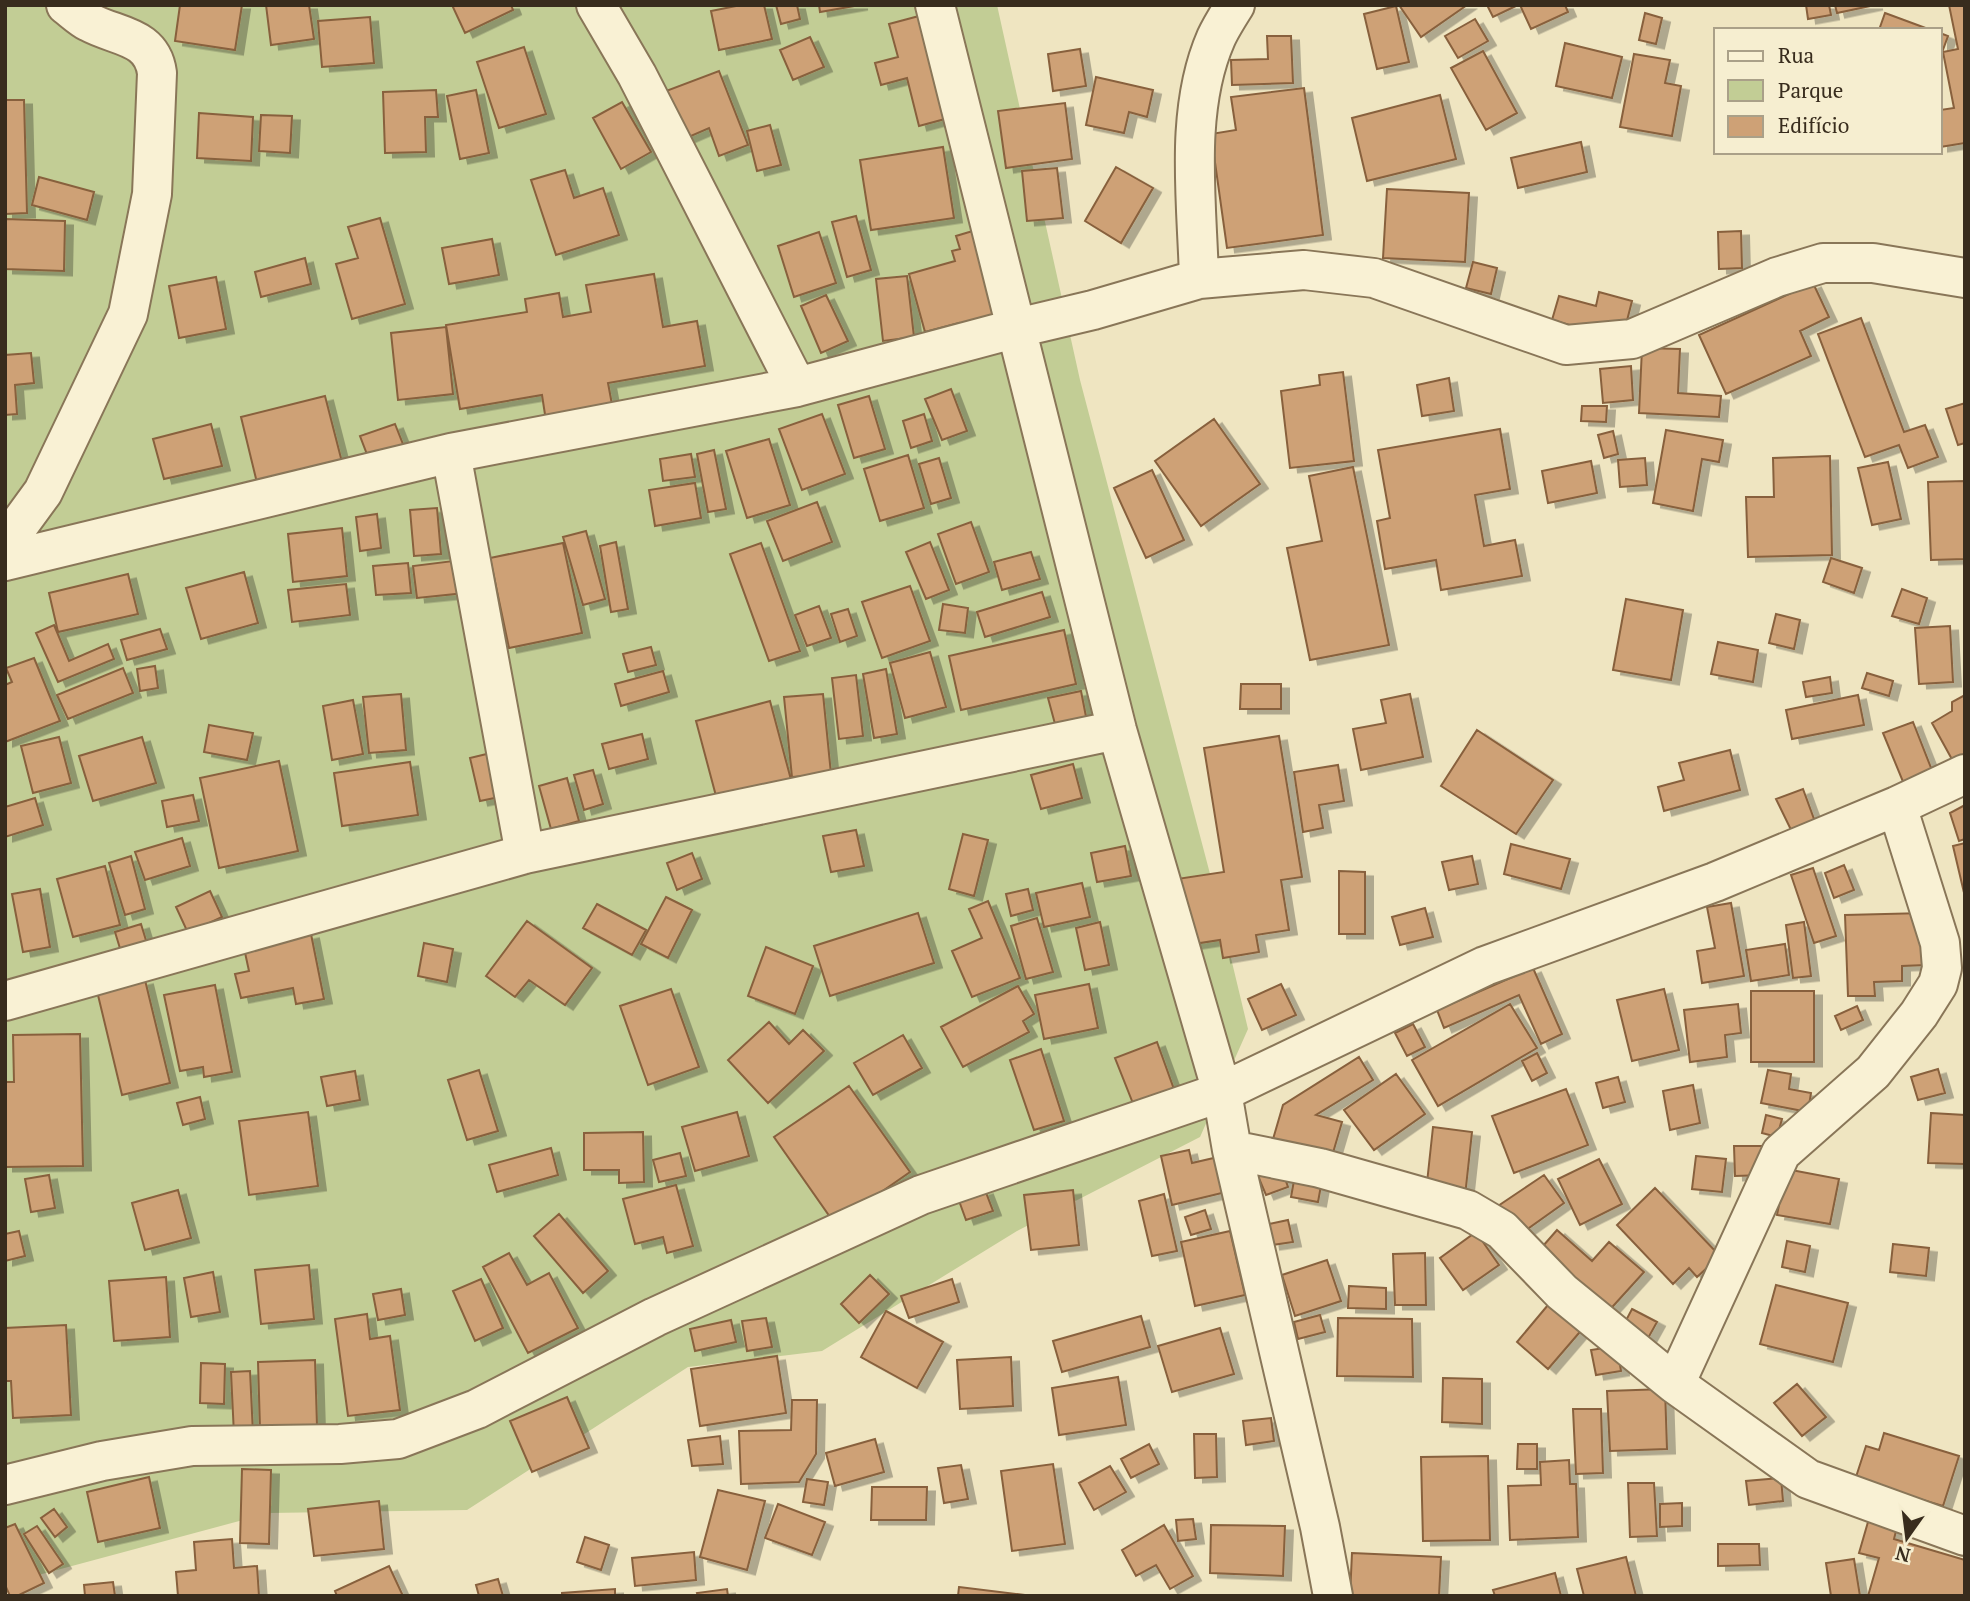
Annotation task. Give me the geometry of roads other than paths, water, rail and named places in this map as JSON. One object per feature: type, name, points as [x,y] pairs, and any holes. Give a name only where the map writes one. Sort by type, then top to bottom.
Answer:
[{"type":"street","points":[[5,544],[43,492],[128,314],[152,194],[156,61],[149,51],[135,40],[91,23],[66,5]]},
{"type":"street","points":[[596,5],[637,75],[797,387]]},
{"type":"street","points":[[935,5],[1117,730],[1222,1092],[1320,1527],[1333,1596]]},
{"type":"street","points":[[1199,279],[1195,152],[1199,93],[1216,38],[1234,5]]},
{"type":"street","points":[[5,561],[452,453],[797,387],[1093,310],[1199,279],[1304,270],[1374,278],[1566,345],[1632,340],[1777,277],[1823,263],[1873,263],[1965,278]]},
{"type":"street","points":[[452,453],[526,854]]},
{"type":"street","points":[[5,1001],[526,854],[1117,730]]},
{"type":"street","points":[[5,1485],[102,1461],[192,1446],[340,1444],[398,1439],[477,1409],[655,1317],[920,1195],[1222,1092],[1485,966],[1715,882],[1897,806],[1965,774]]},
{"type":"street","points":[[1675,1384],[1781,1153],[1873,1072],[1919,1014],[1938,984],[1942,968],[1940,943],[1897,806]]},
{"type":"street","points":[[1233,1150],[1320,1168],[1468,1210],[1502,1230],[1562,1292],[1675,1384],[1808,1479],[1965,1536]]}]
